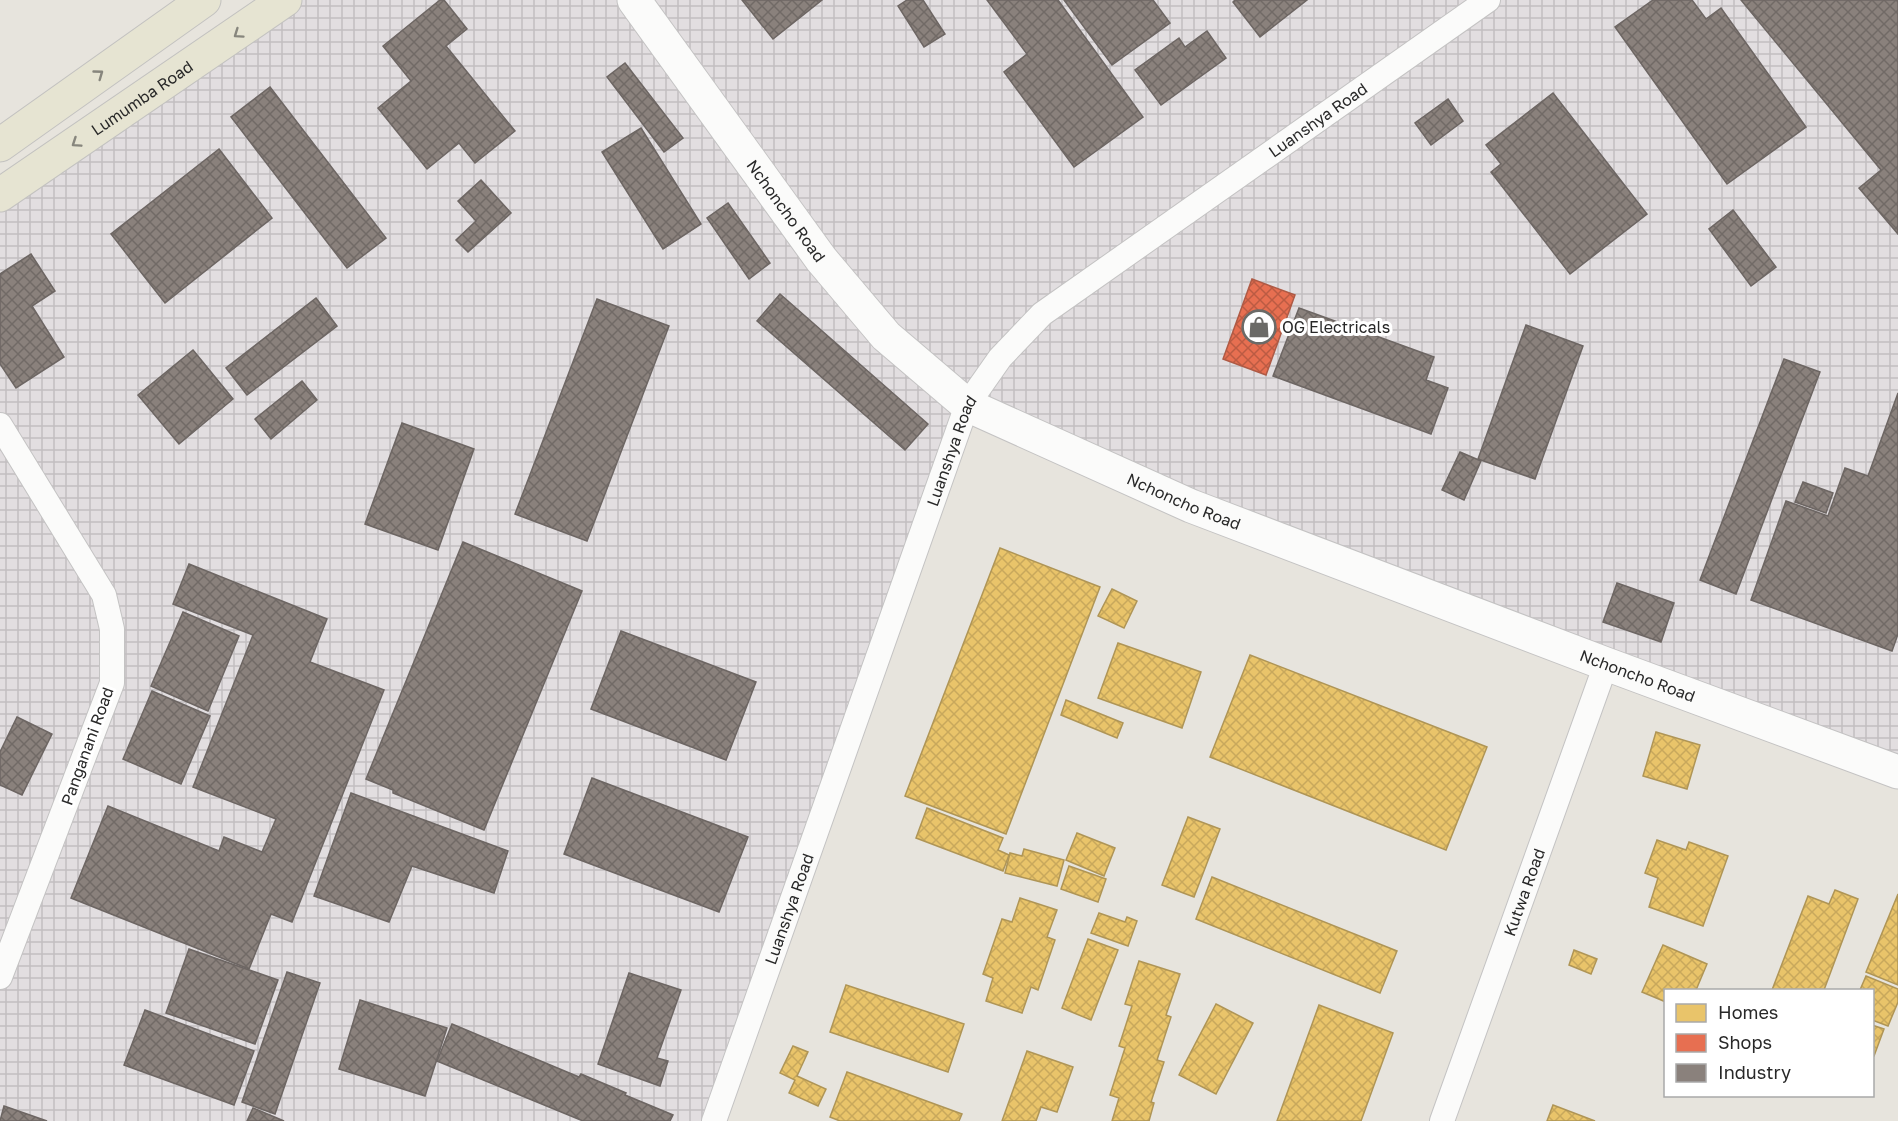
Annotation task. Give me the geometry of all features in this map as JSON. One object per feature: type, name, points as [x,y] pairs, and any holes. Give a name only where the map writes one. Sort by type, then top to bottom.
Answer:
[{"type":"main road","points":[[0,145],[204,0]]},
{"type":"main road","name":"Lumumba Road","points":[[0,195],[285,0]]},
{"type":"street","name":"Nchoncho Road","points":[[634,0],[822,259],[886,336],[967,405],[1191,506],[1898,772]]},
{"type":"street","name":"Luanshya Road","points":[[714,1121],[967,405],[1000,358],[1042,314],[1488,0]]},
{"type":"street","name":"Panganani Road","points":[[0,425],[104,595],[112,629],[113,653],[112,683],[0,977]]},
{"type":"street","name":"Kutwa Road","points":[[1442,1121],[1606,664]]},
{"type":"shaded area","points":[[278,0],[1898,0],[1898,776],[976,409],[718,1121],[0,1121],[0,191]]},
{"type":"building: Homes","points":[[1000,548],[1100,587],[1006,834],[905,796]]},
{"type":"building: Homes","points":[[1112,589],[1137,601],[1124,628],[1098,616]]},
{"type":"building: Homes","points":[[1118,643],[1201,672],[1182,728],[1098,698]]},
{"type":"building: Homes","points":[[1250,655],[1487,747],[1446,850],[1210,757]]},
{"type":"building: Homes","points":[[1066,700],[1123,723],[1117,738],[1061,715]]},
{"type":"building: Homes","points":[[1656,732],[1700,745],[1687,789],[1643,776]]},
{"type":"building: Homes","points":[[927,808],[1003,838],[998,850],[1009,855],[1003,871],[916,838]]},
{"type":"building: Homes","points":[[1188,817],[1220,829],[1194,897],[1162,885]]},
{"type":"building: Homes","points":[[1077,833],[1115,848],[1104,876],[1066,860]]},
{"type":"building: Homes","points":[[1657,840],[1686,850],[1689,842],[1728,856],[1703,926],[1649,907],[1658,878],[1645,873]]},
{"type":"building: Homes","points":[[1024,849],[1064,860],[1057,886],[1005,873],[1010,853],[1022,856]]},
{"type":"building: Homes","points":[[1069,866],[1106,879],[1098,902],[1061,889]]},
{"type":"building: Homes","points":[[1212,877],[1397,951],[1380,993],[1196,919]]},
{"type":"building: Homes","points":[[1835,890],[1858,899],[1824,989],[1772,989],[1808,896],[1829,904]]},
{"type":"building: Homes","points":[[1898,894],[1898,985],[1866,972]]},
{"type":"building: Homes","points":[[1020,898],[1057,910],[1047,937],[1055,940],[1038,990],[1031,987],[1022,1013],[986,1001],[993,978],[983,974],[1002,919],[1012,922]]},
{"type":"building: Homes","points":[[1099,913],[1125,922],[1127,917],[1137,921],[1128,946],[1091,933]]},
{"type":"building: Homes","points":[[1088,939],[1118,950],[1091,1020],[1062,1008]]},
{"type":"building: Homes","points":[[1663,945],[1707,964],[1696,989],[1664,989],[1664,1001],[1642,992]]},
{"type":"building: Homes","points":[[1574,950],[1597,959],[1591,974],[1569,965]]},
{"type":"building: Homes","points":[[1139,961],[1180,974],[1166,1015],[1171,1017],[1157,1060],[1164,1062],[1151,1102],[1154,1103],[1149,1121],[1112,1121],[1119,1098],[1110,1095],[1125,1048],[1119,1046],[1132,1006],[1125,1004]]},
{"type":"building: Homes","points":[[1866,976],[1898,989],[1898,1002],[1888,1026],[1874,1021],[1874,989],[1860,989]]},
{"type":"building: Homes","points":[[846,985],[964,1024],[948,1072],[830,1032]]},
{"type":"building: Homes","points":[[1216,1004],[1253,1023],[1216,1094],[1179,1075]]},
{"type":"building: Homes","points":[[1319,1005],[1393,1033],[1361,1121],[1277,1121]]},
{"type":"building: Homes","points":[[1874,1026],[1884,1029],[1874,1056]]},
{"type":"building: Homes","points":[[793,1046],[808,1052],[797,1076],[826,1089],[818,1106],[789,1093],[795,1080],[780,1073]]},
{"type":"building: Homes","points":[[1027,1051],[1073,1067],[1057,1112],[1041,1107],[1036,1121],[1002,1121]]},
{"type":"building: Homes","points":[[847,1072],[962,1114],[959,1121],[840,1121],[830,1117]]},
{"type":"building: Homes","points":[[1553,1105],[1595,1121],[1547,1121]]},
{"type":"building: Shops","name":"OG Electricals","points":[[1252,279],[1295,295],[1266,375],[1223,359]]},
{"type":"building: Industry","points":[[440,0],[444,0],[467,29],[446,46],[515,131],[475,163],[459,143],[427,169],[378,108],[411,81],[383,46]]},
{"type":"building: Industry","points":[[742,0],[822,0],[773,39]]},
{"type":"building: Industry","points":[[907,0],[923,0],[945,34],[924,47],[898,6]]},
{"type":"building: Industry","points":[[987,0],[1058,0],[1143,117],[1074,167],[1004,72],[1027,54]]},
{"type":"building: Industry","points":[[1064,0],[1153,0],[1170,23],[1112,65]]},
{"type":"building: Industry","points":[[1235,0],[1307,0],[1260,37],[1233,2]]},
{"type":"building: Industry","points":[[1653,0],[1692,0],[1706,19],[1721,8],[1806,127],[1727,184],[1615,27]]},
{"type":"building: Industry","points":[[1741,0],[1898,0],[1898,234],[1859,188],[1881,170]]},
{"type":"building: Industry","points":[[1207,31],[1226,58],[1161,105],[1135,70],[1179,38],[1185,47]]},
{"type":"building: Industry","points":[[625,63],[683,138],[664,152],[607,77]]},
{"type":"building: Industry","points":[[270,87],[386,238],[347,268],[231,117]]},
{"type":"building: Industry","points":[[1553,93],[1647,214],[1570,274],[1491,172],[1501,164],[1486,145]]},
{"type":"building: Industry","points":[[1448,99],[1463,121],[1431,145],[1415,123]]},
{"type":"building: Industry","points":[[641,128],[701,224],[663,249],[602,152]]},
{"type":"building: Industry","points":[[219,149],[272,218],[165,303],[111,234]]},
{"type":"building: Industry","points":[[481,180],[511,213],[468,252],[456,240],[476,221],[458,201]]},
{"type":"building: Industry","points":[[728,203],[770,263],[749,279],[707,218]]},
{"type":"building: Industry","points":[[1733,210],[1776,267],[1751,286],[1709,229]]},
{"type":"building: Industry","points":[[31,254],[55,291],[32,306],[64,357],[16,388],[0,364],[0,274]]},
{"type":"building: Industry","points":[[780,294],[928,424],[905,450],[757,321]]},
{"type":"building: Industry","points":[[316,298],[337,326],[247,395],[226,368]]},
{"type":"building: Industry","points":[[597,299],[669,326],[587,541],[515,514]]},
{"type":"building: Industry","points":[[1299,308],[1434,357],[1426,380],[1448,388],[1431,434],[1273,376]]},
{"type":"building: Industry","points":[[1526,325],[1583,346],[1535,479],[1478,459]]},
{"type":"building: Industry","points":[[193,350],[233,399],[179,444],[138,395]]},
{"type":"building: Industry","points":[[1784,359],[1820,372],[1736,594],[1700,580]]},
{"type":"building: Industry","points":[[302,381],[317,400],[271,439],[255,419]]},
{"type":"building: Industry","points":[[1898,393],[1898,634],[1892,651],[1751,600],[1786,501],[1828,516],[1845,468],[1868,476]]},
{"type":"building: Industry","points":[[402,423],[474,449],[438,550],[365,524]]},
{"type":"building: Industry","points":[[1460,452],[1481,461],[1464,500],[1442,490]]},
{"type":"building: Industry","points":[[1803,482],[1833,493],[1826,513],[1795,502]]},
{"type":"building: Industry","points":[[463,542],[582,591],[484,830],[393,793],[393,790],[366,779]]},
{"type":"building: Industry","points":[[189,564],[327,619],[310,662],[384,690],[292,922],[271,914],[249,969],[71,898],[108,806],[219,851],[224,837],[262,852],[276,819],[193,787],[253,635],[173,604]]},
{"type":"building: Industry","points":[[1617,583],[1674,603],[1661,642],[1603,622]]},
{"type":"building: Industry","points":[[183,612],[239,636],[208,711],[151,686]]},
{"type":"building: Industry","points":[[621,631],[756,682],[726,760],[591,709]]},
{"type":"building: Industry","points":[[152,691],[210,716],[181,784],[123,759]]},
{"type":"building: Industry","points":[[17,717],[52,734],[22,795],[0,785],[0,752]]},
{"type":"building: Industry","points":[[592,778],[748,837],[719,912],[564,854]]},
{"type":"building: Industry","points":[[351,793],[508,851],[494,893],[412,866],[389,922],[314,896]]},
{"type":"building: Industry","points":[[189,949],[278,980],[255,1044],[166,1013]]},
{"type":"building: Industry","points":[[287,972],[320,983],[275,1114],[242,1102]]},
{"type":"building: Industry","points":[[629,973],[681,990],[657,1058],[668,1061],[660,1086],[598,1064]]},
{"type":"building: Industry","points":[[360,1000],[447,1028],[425,1096],[339,1069]]},
{"type":"building: Industry","points":[[145,1010],[254,1051],[234,1105],[124,1065]]},
{"type":"building: Industry","points":[[452,1024],[579,1077],[581,1074],[673,1115],[670,1121],[583,1121],[437,1061]]},
{"type":"building: Industry","points":[[4,1106],[47,1121],[0,1121]]},
{"type":"building: Industry","points":[[253,1108],[284,1121],[247,1121]]},
{"type":"place","name":"OG Electricals","points":[[1259,327]]}]
